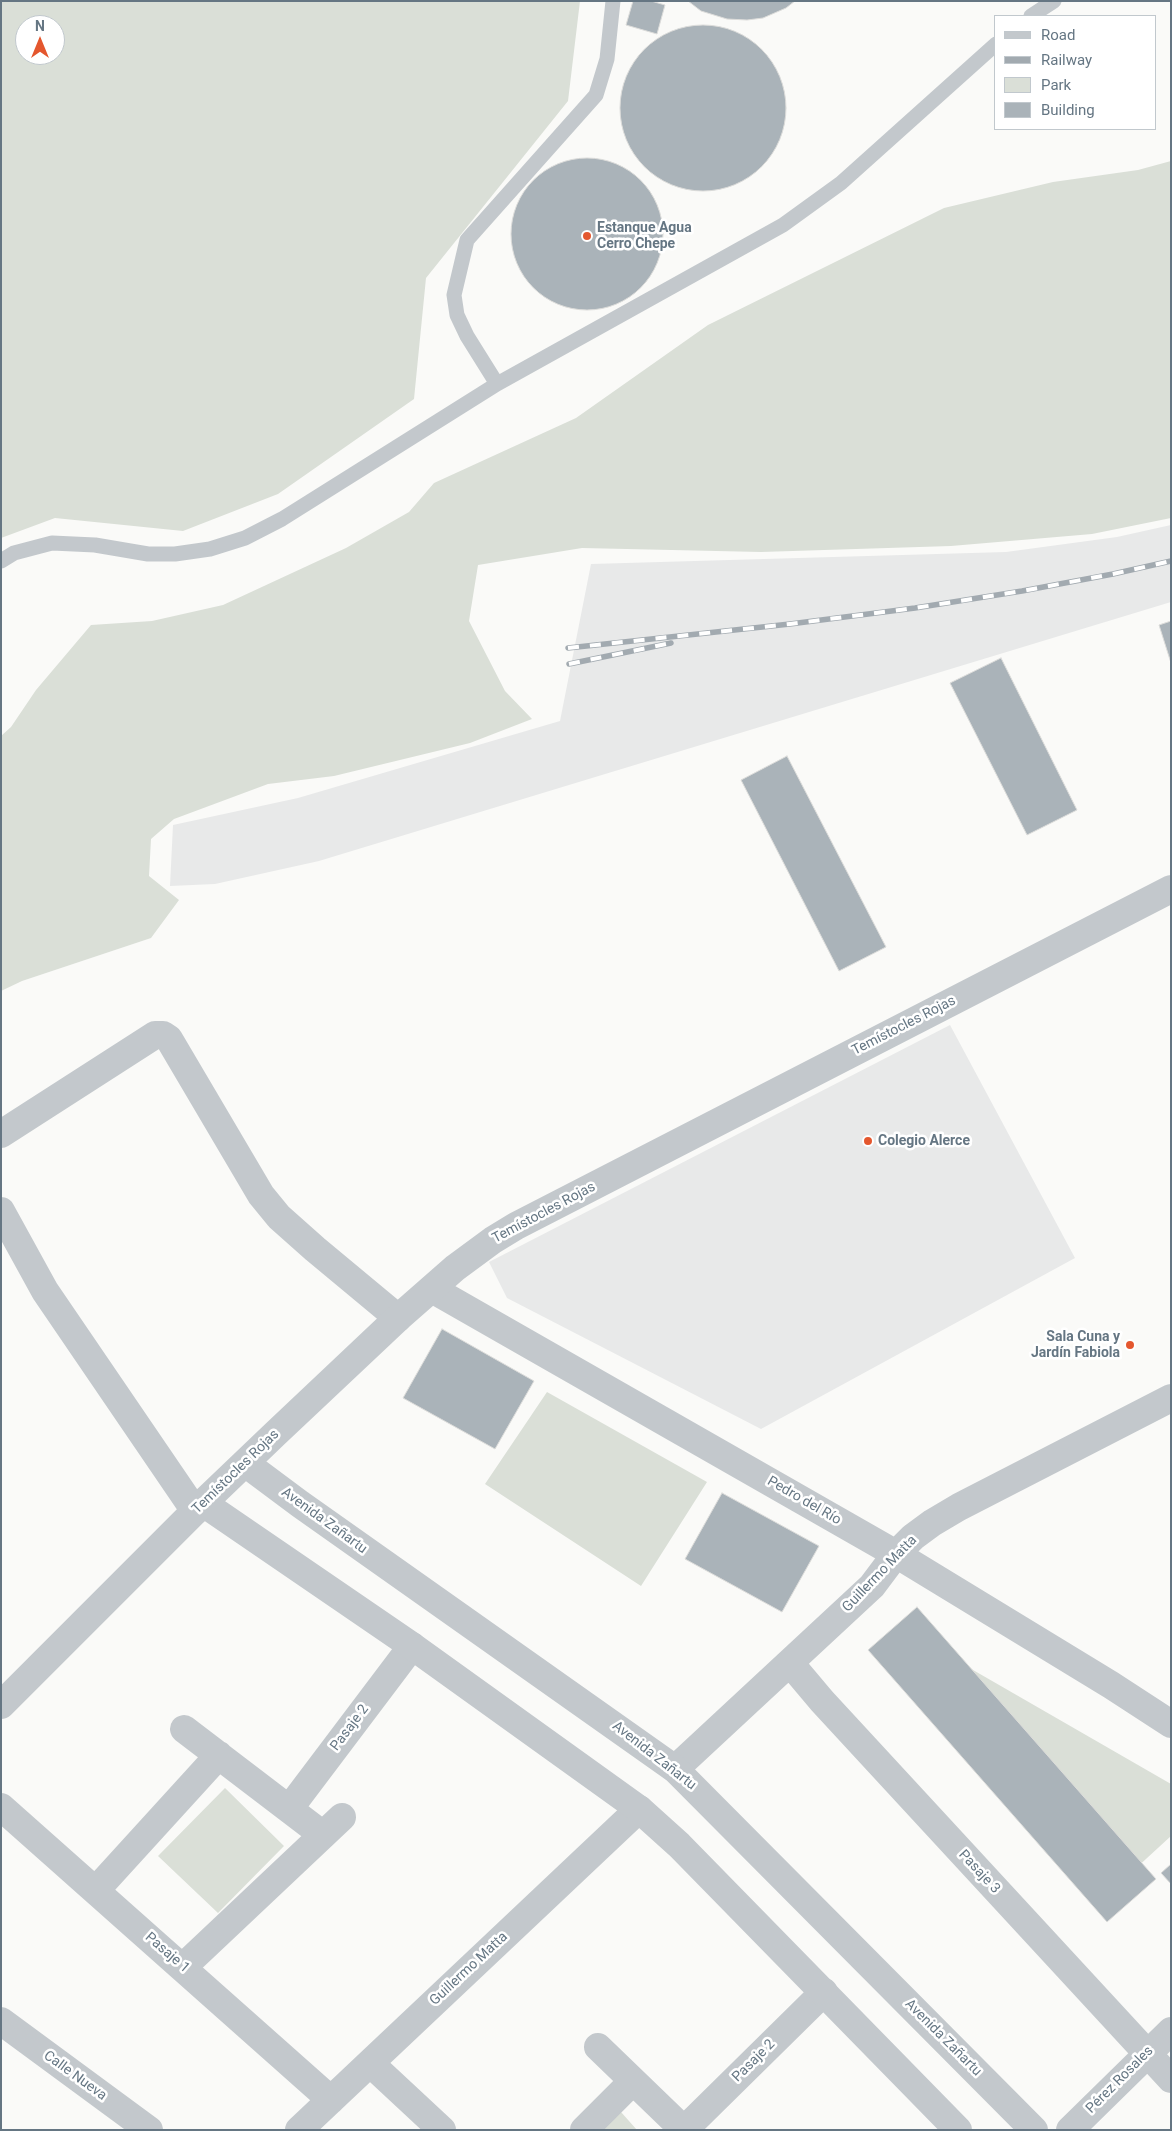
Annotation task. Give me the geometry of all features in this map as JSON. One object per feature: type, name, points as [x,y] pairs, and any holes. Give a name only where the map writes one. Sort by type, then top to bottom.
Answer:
[{"type":"street","name":"Temístocles Rojas","points":[[1,1704],[245,1463],[398,1318],[473,1254],[516,1226],[1171,889]]},
{"type":"street","points":[[1,1134],[155,1035],[163,1035],[169,1039],[261,1195],[279,1217],[398,1318]]},
{"type":"street","points":[[1,1211],[45,1291],[199,1507],[412,1646],[639,1809],[679,1845],[958,2130]]},
{"type":"street","name":"Pedro del Río","points":[[432,1288],[896,1554],[1103,1680],[1171,1724]]},
{"type":"street","name":"Guillermo Matta","points":[[675,1770],[872,1586],[896,1554],[913,1537],[958,1507],[1171,1398]]},
{"type":"street","name":"Avenida Zañartu","points":[[245,1463],[675,1770],[1034,2130]]},
{"type":"street","name":"Pasaje 2","points":[[289,1809],[412,1646]]},
{"type":"street","name":"Pasaje 3","points":[[790,1663],[1146,2055],[1171,2079]]},
{"type":"street","points":[[184,1729],[289,1809],[332,1826],[184,1968]]},
{"type":"street","points":[[96,1890],[218,1755]]},
{"type":"street","name":"Pasaje 1","points":[[1,1807],[331,2100]]},
{"type":"street","name":"Guillermo Matta","points":[[299,2130],[639,1809]]},
{"type":"street","name":"Pasaje 2","points":[[684,2130],[824,1992]]},
{"type":"street","name":"Calle Nueva","points":[[1,2022],[149,2130]]},
{"type":"street","name":"Pérez Rosales","points":[[1070,2130],[1171,2031]]},
{"type":"street","points":[[598,2047],[684,2130]]},
{"type":"street","points":[[370,2063],[442,2130]]},
{"type":"street","points":[[584,2130],[633,2081]]},
{"type":"lane","points":[[497,384],[467,336],[458,315],[454,295],[467,240],[596,94],[607,59],[613,1]]},
{"type":"lane","points":[[1033,15],[1054,1]]},
{"type":"lane","points":[[1,561],[14,553],[52,544],[95,545],[148,554],[175,554],[210,549],[245,538],[282,519],[497,384],[766,234],[815,203],[842,183],[994,46]]},
{"type":"shaded area","points":[[1171,525],[1171,602],[319,861],[215,884],[170,886],[173,825],[298,798],[560,721],[591,564],[1006,552],[1117,537]]},
{"type":"shaded area","name":"Colegio Alerce","points":[[950,1025],[1075,1258],[761,1429],[507,1298],[489,1262]]},
{"type":"green space","points":[[1,1],[580,1],[568,101],[426,278],[414,399],[278,494],[183,531],[55,518],[1,538]]},
{"type":"green space","points":[[1171,161],[1171,518],[1092,534],[951,546],[761,552],[582,548],[478,565],[469,621],[505,691],[532,719],[470,743],[334,776],[268,784],[174,819],[151,839],[149,876],[179,900],[151,938],[22,981],[1,991],[1,736],[11,727],[36,690],[91,625],[152,621],[223,605],[346,548],[409,512],[434,483],[576,418],[708,325],[944,208],[1053,182],[1138,170]]},
{"type":"green space","points":[[547,1392],[707,1482],[641,1586],[485,1484]]},
{"type":"green space","points":[[947,1655],[1171,1784],[1171,1836],[1134,1870]]},
{"type":"green space","points":[[225,1788],[284,1846],[218,1913],[158,1856]]},
{"type":"green space","points":[[621,2112],[637,2130],[602,2130]]},
{"type":"building","points":[[633,1],[651,1],[665,5],[657,34],[626,25]]},
{"type":"building","points":[[688,1],[795,1],[786,8],[763,18],[747,20],[727,19],[701,11]]},
{"type":"building","points":[[695,25],[711,25],[735,31],[762,49],[780,76],[786,108],[780,140],[762,167],[735,185],[711,191],[695,191],[671,185],[650,172],[639,161],[626,140],[620,116],[620,100],[626,76],[639,55],[650,44],[671,31]]},
{"type":"building","name":"Estanque Agua Cerro Chepe","points":[[587,158],[602,159],[616,164],[641,180],[657,205],[662,219],[662,249],[657,263],[641,288],[616,304],[602,309],[587,310],[572,309],[558,304],[533,288],[517,263],[512,249],[511,234],[512,219],[517,205],[533,180],[558,164],[572,159]]},
{"type":"building","points":[[1171,621],[1171,663],[1159,625]]},
{"type":"building","points":[[1001,658],[1077,810],[1027,835],[950,683]]},
{"type":"building","points":[[787,756],[886,947],[839,971],[741,780]]},
{"type":"building","points":[[442,1329],[534,1381],[495,1449],[403,1398]]},
{"type":"building","points":[[722,1493],[819,1546],[782,1612],[685,1559]]},
{"type":"building","points":[[917,1607],[1156,1879],[1107,1922],[868,1650]]},
{"type":"building","points":[[1171,1864],[1171,1884],[1161,1873]]},
{"type":"railway","points":[[568,648],[790,624],[915,608],[1022,591],[1171,561]]},
{"type":"railway","points":[[569,664],[671,643]]},
{"type":"place","name":"Estanque Agua Cerro Chepe","points":[[587,236]]},
{"type":"place","name":"Colegio Alerce","points":[[868,1141]]},
{"type":"place","name":"Sala Cuna y Jardín Fabiola","points":[[1130,1345]]}]
